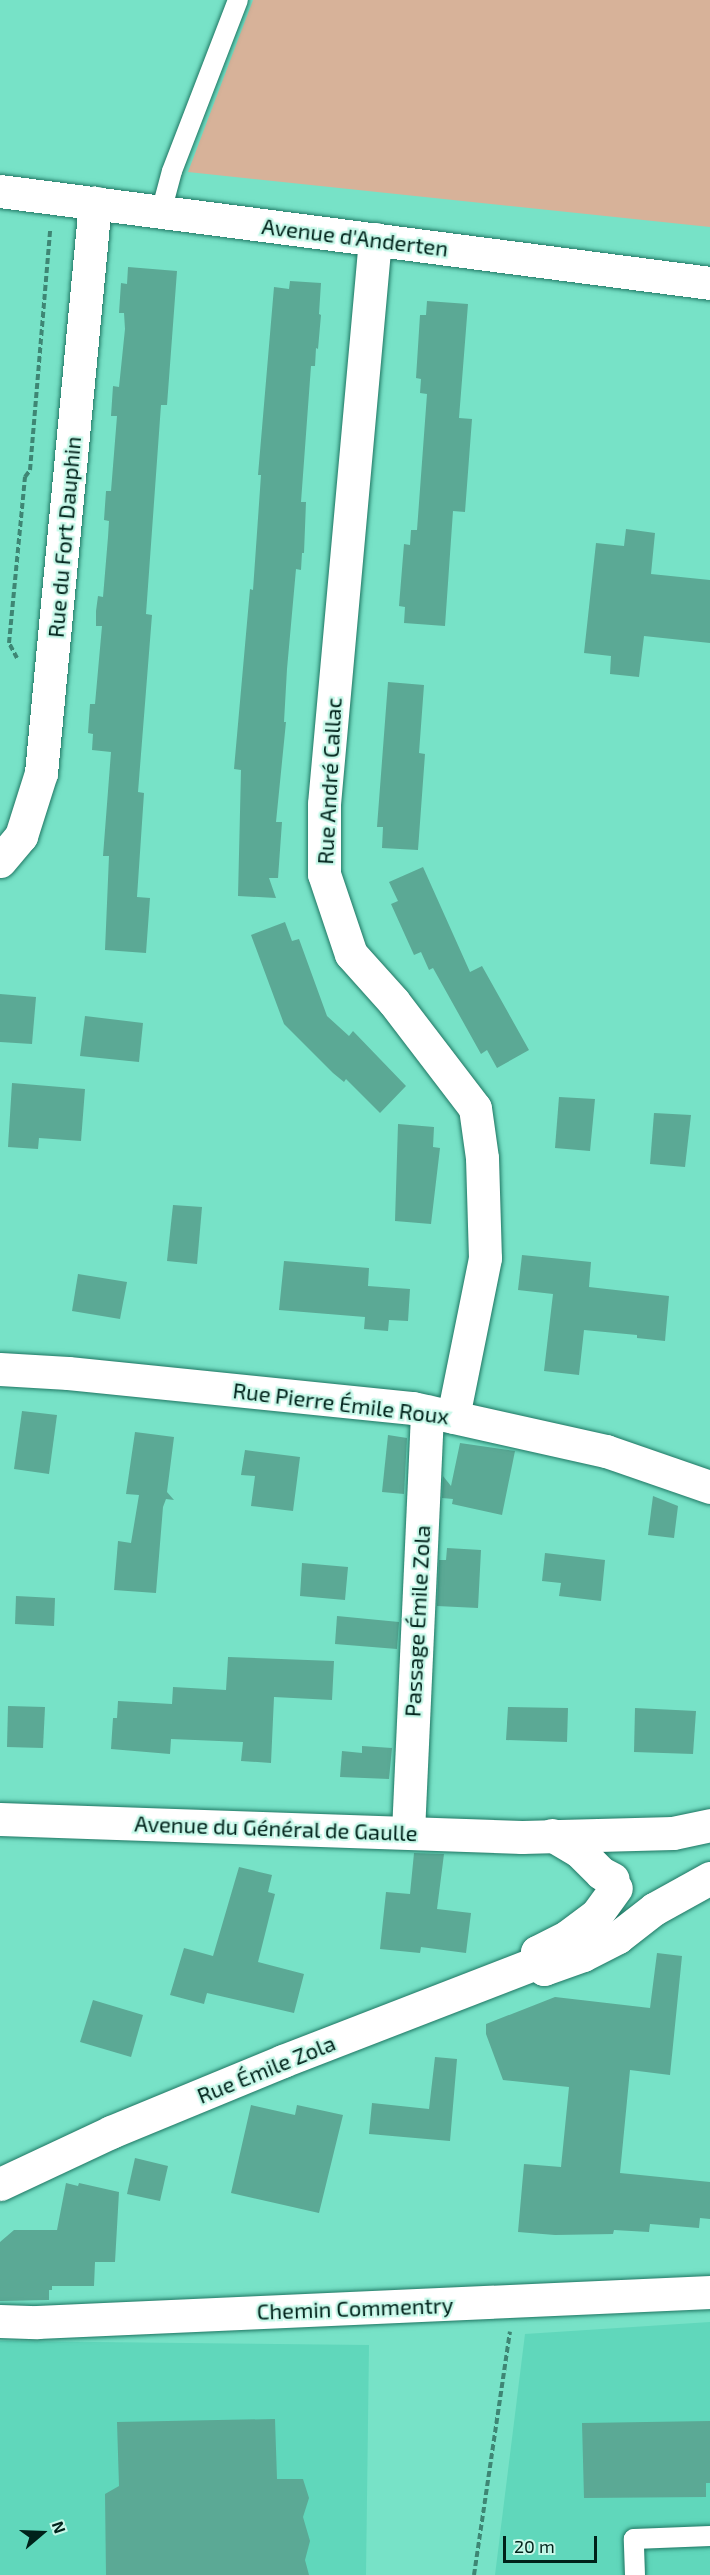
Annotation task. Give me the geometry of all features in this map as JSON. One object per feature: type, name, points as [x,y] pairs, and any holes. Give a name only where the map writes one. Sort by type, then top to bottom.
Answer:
[{"type":"street","name":"Avenue d'Anderten","points":[[0,190],[710,283]]},
{"type":"street","name":"Rue du Fort Dauphin","points":[[0,861],[21,836],[41,773],[95,203]]},
{"type":"street","name":"Rue André Callac","points":[[375,239],[324,804],[324,874],[351,954],[394,1002],[475,1108],[482,1158],[485,1258],[440,1414]]},
{"type":"street","name":"Rue Pierre Émile Roux","points":[[0,1369],[68,1373],[440,1414],[606,1451],[710,1487]]},
{"type":"street","name":"Passage Émile Zola","points":[[408,1832],[440,1414]]},
{"type":"street","name":"Avenue du Général de Gaulle","points":[[0,1819],[522,1837],[673,1833],[710,1825]]},
{"type":"street","points":[[614,1884],[621,1851],[645,1834]]},
{"type":"street","points":[[552,1835],[579,1851],[630,1902],[654,1909],[710,1878]]},
{"type":"street","name":"Rue Émile Zola","points":[[536,1963],[537,1952],[568,1936],[597,1914],[614,1884]]},
{"type":"street","name":"Rue Émile Zola","points":[[536,1963],[544,1969],[583,1955],[618,1937],[654,1909]]},
{"type":"street","name":"Rue Émile Zola","points":[[0,2184],[111,2132],[262,2069],[536,1963]]},
{"type":"street","name":"Chemin Commentry","points":[[0,2321],[37,2322],[710,2292]]},
{"type":"lane","points":[[161,212],[172,171],[238,0]]},
{"type":"lane","points":[[635,2575],[634,2539],[710,2536]]},
{"type":"path","points":[[17,667],[18,656],[9,643],[25,477],[30,470],[54,197]]},
{"type":"path","points":[[474,2575],[514,2302]]},
{"type":"shaded area","points":[[253,0],[710,0],[710,227],[188,172]]},
{"type":"shaded area","points":[[710,2322],[710,2575],[495,2575],[525,2334]]},
{"type":"shaded area","points":[[0,2341],[369,2345],[366,2575],[0,2575]]},
{"type":"building","points":[[128,267],[177,271],[167,405],[161,405],[146,614],[152,615],[138,792],[144,793],[137,897],[150,898],[146,953],[105,950],[109,856],[103,856],[111,752],[92,750],[93,734],[88,733],[90,704],[95,704],[102,626],[96,626],[96,611],[98,596],[103,597],[108,537],[109,521],[104,520],[106,491],[111,491],[117,416],[111,416],[113,386],[119,387],[125,329],[124,313],[119,313],[121,283],[127,284]]},
{"type":"building","points":[[290,281],[321,283],[319,314],[321,315],[315,366],[311,366],[301,502],[306,502],[304,553],[302,553],[301,570],[296,569],[287,669],[284,722],[286,722],[276,822],[282,822],[278,878],[269,878],[276,898],[238,896],[241,770],[234,769],[250,589],[253,590],[261,475],[258,475],[274,287],[289,289]]},
{"type":"building","points":[[427,301],[468,304],[459,418],[472,419],[465,512],[453,511],[445,626],[404,623],[405,607],[399,606],[404,544],[410,545],[411,530],[417,530],[427,394],[420,393],[421,379],[416,378],[420,315],[426,315]]},
{"type":"building","points":[[626,529],[655,533],[651,574],[710,580],[710,643],[644,636],[639,677],[610,674],[611,656],[584,653],[596,543],[624,546]]},
{"type":"building","points":[[388,682],[424,685],[419,753],[425,754],[418,850],[382,848],[383,827],[377,827]]},
{"type":"building","points":[[423,867],[470,972],[482,966],[529,1050],[497,1068],[487,1050],[481,1054],[433,968],[429,970],[421,952],[414,955],[391,904],[398,901],[389,882]]},
{"type":"building","points":[[285,922],[292,941],[299,939],[327,1016],[349,1036],[353,1031],[406,1086],[380,1113],[346,1079],[344,1082],[333,1073],[284,1024],[251,935]]},
{"type":"building","points":[[0,994],[36,997],[32,1044],[0,1042]]},
{"type":"building","points":[[85,1016],[143,1023],[139,1062],[80,1056]]},
{"type":"building","points":[[12,1083],[85,1089],[81,1141],[39,1138],[38,1149],[8,1147]]},
{"type":"building","points":[[559,1097],[595,1099],[590,1151],[555,1148]]},
{"type":"building","points":[[654,1113],[691,1115],[685,1167],[650,1164]]},
{"type":"building","points":[[398,1124],[434,1127],[433,1147],[440,1148],[431,1224],[395,1221]]},
{"type":"building","points":[[173,1205],[202,1207],[197,1264],[167,1261]]},
{"type":"building","points":[[522,1255],[591,1262],[589,1287],[669,1296],[665,1341],[637,1338],[637,1335],[584,1330],[579,1375],[544,1371],[553,1294],[518,1290]]},
{"type":"building","points":[[284,1261],[369,1268],[368,1286],[410,1289],[408,1321],[389,1320],[388,1331],[364,1329],[365,1317],[279,1310]]},
{"type":"building","points":[[78,1274],[127,1282],[120,1319],[72,1311]]},
{"type":"building","points":[[22,1411],[57,1415],[49,1474],[14,1469]]},
{"type":"building","points":[[135,1432],[174,1437],[167,1492],[174,1500],[166,1499],[163,1507],[156,1593],[114,1590],[118,1541],[131,1543],[139,1495],[126,1494]]},
{"type":"building","points":[[388,1435],[407,1438],[404,1494],[382,1492]]},
{"type":"building","points":[[460,1443],[515,1451],[502,1515],[452,1504],[453,1499],[442,1498],[443,1476],[451,1486]]},
{"type":"building","points":[[245,1450],[300,1457],[293,1511],[251,1506],[255,1476],[241,1475]]},
{"type":"building","points":[[653,1496],[678,1506],[674,1538],[648,1535]]},
{"type":"building","points":[[447,1548],[481,1550],[478,1608],[437,1606],[439,1560],[446,1560]]},
{"type":"building","points":[[545,1553],[605,1560],[601,1601],[559,1596],[561,1583],[542,1581]]},
{"type":"building","points":[[302,1563],[348,1567],[345,1600],[300,1596]]},
{"type":"building","points":[[16,1596],[55,1598],[54,1626],[15,1624]]},
{"type":"building","points":[[337,1616],[399,1622],[397,1649],[335,1644]]},
{"type":"building","points":[[228,1657],[334,1661],[332,1700],[274,1697],[271,1763],[241,1761],[243,1742],[171,1739],[170,1754],[111,1749],[113,1718],[117,1718],[118,1701],[172,1704],[173,1687],[226,1690]]},
{"type":"building","points":[[8,1706],[45,1707],[43,1748],[7,1747]]},
{"type":"building","points":[[508,1707],[568,1708],[567,1742],[506,1740]]},
{"type":"building","points":[[635,1708],[696,1711],[693,1754],[634,1752]]},
{"type":"building","points":[[362,1746],[392,1748],[389,1779],[340,1777],[342,1751],[362,1753]]},
{"type":"building","points":[[414,1853],[444,1854],[437,1909],[471,1913],[466,1953],[421,1947],[420,1953],[380,1949],[386,1892],[410,1894]]},
{"type":"building","points":[[239,1867],[272,1875],[268,1892],[275,1894],[258,1962],[304,1974],[294,2013],[207,1993],[204,2004],[170,1995],[184,1948],[213,1956]]},
{"type":"building","points":[[657,1953],[682,1956],[670,2075],[630,2070],[620,2173],[710,2182],[710,2219],[700,2218],[699,2228],[650,2224],[649,2232],[614,2230],[613,2234],[555,2235],[518,2232],[524,2164],[561,2167],[569,2087],[503,2080],[486,2034],[486,2024],[555,1997],[650,2008]]},
{"type":"building","points":[[93,2000],[143,2015],[131,2057],[80,2042]]},
{"type":"building","points":[[435,2057],[457,2059],[450,2141],[369,2134],[372,2103],[429,2109]]},
{"type":"building","points":[[251,2105],[295,2115],[297,2105],[343,2115],[319,2213],[231,2193]]},
{"type":"building","points":[[135,2158],[168,2166],[160,2201],[127,2194]]},
{"type":"building","points":[[66,2183],[78,2186],[79,2183],[119,2192],[115,2262],[95,2262],[94,2286],[52,2286],[52,2290],[49,2290],[49,2300],[0,2301],[0,2242],[14,2230],[57,2230]]},
{"type":"building","points":[[275,2419],[277,2479],[303,2479],[309,2498],[303,2517],[310,2541],[305,2560],[309,2575],[106,2575],[105,2494],[119,2486],[117,2422]]},
{"type":"building","points":[[710,2421],[710,2483],[706,2483],[706,2497],[584,2498],[582,2423]]}]
